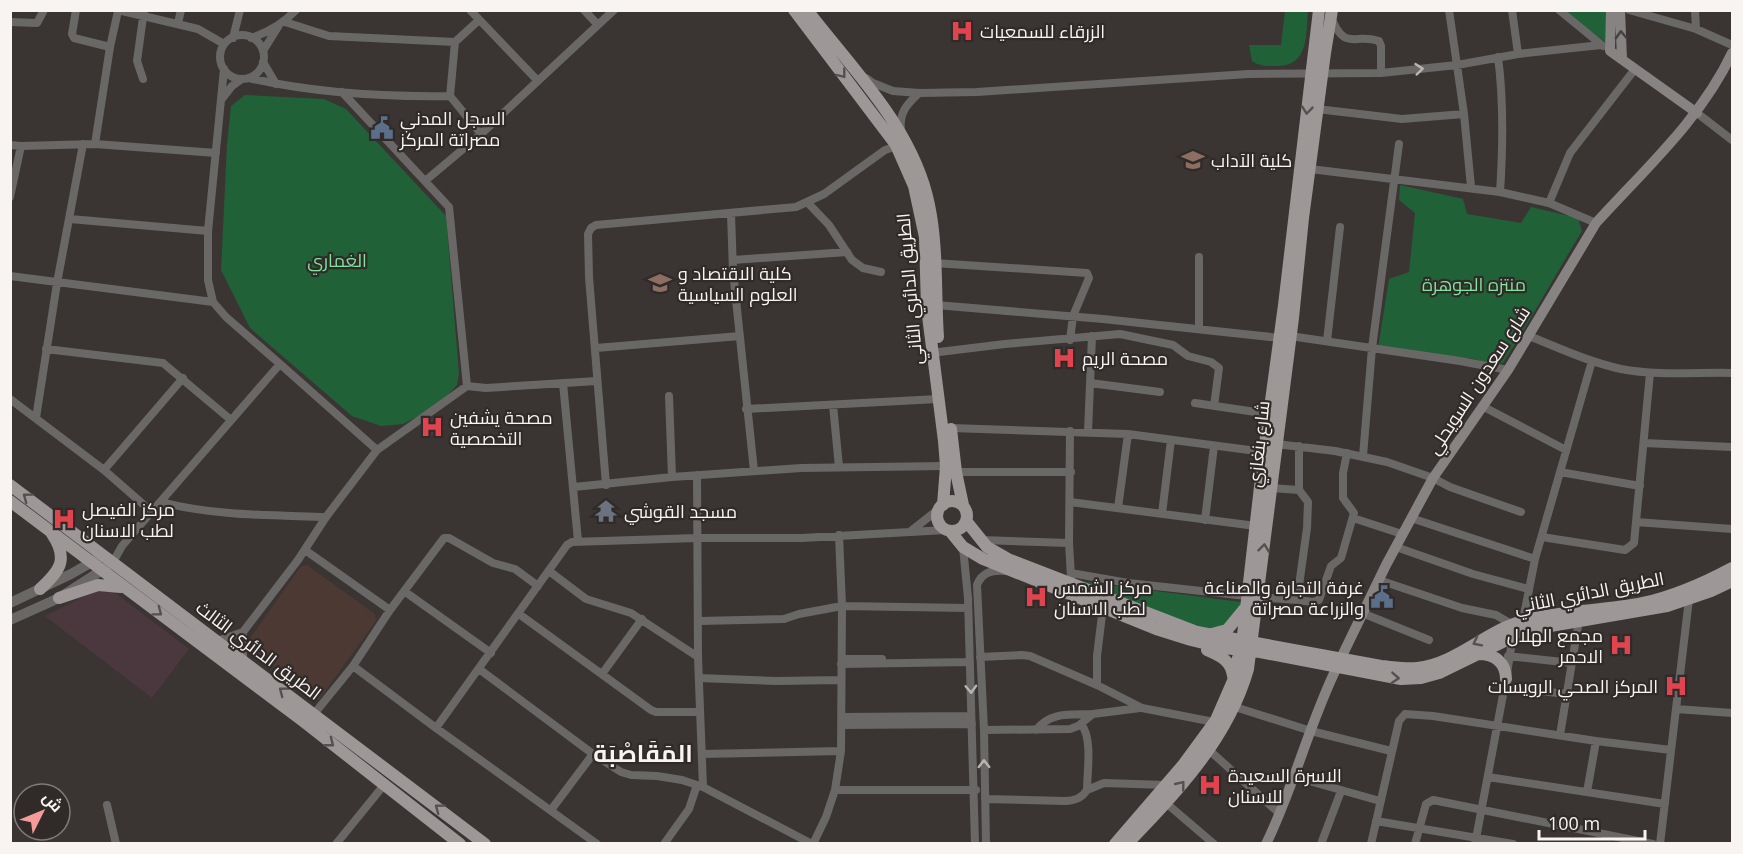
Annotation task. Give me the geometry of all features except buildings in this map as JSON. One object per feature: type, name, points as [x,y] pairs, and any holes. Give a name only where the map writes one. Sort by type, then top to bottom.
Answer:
[{"type":"main road","name":"الطريق الدائري الثاني","points":[[794,10],[832,52],[901,141],[921,209],[925,237],[928,319],[938,399],[946,425]]},
{"type":"main road","points":[[807,10],[832,52]]},
{"type":"main road","name":"شارع بنغازي","points":[[1250,600],[1271,488],[1285,337],[1316,73],[1319,10]]},
{"type":"main road","points":[[1611,10],[1605,48],[1697,113]]},
{"type":"main road","points":[[1620,10],[1622,59]]},
{"type":"main road","name":"شارع بنغازي","points":[[1127,843],[1166,803],[1209,750],[1235,707],[1246,678],[1250,600],[1264,452],[1269,414],[1285,337],[1310,169],[1317,109],[1316,73],[1332,14]]},
{"type":"main road","name":"الطريق الدائري الثاني","points":[[832,52],[857,72],[885,112],[924,185],[930,207],[946,425]]},
{"type":"main road","name":"شارع سعدون السويحلي","points":[[1311,731],[1362,613],[1433,478],[1508,370],[1596,223],[1697,113],[1724,72],[1732,53]]},
{"type":"main road","points":[[946,425],[951,469],[968,515],[967,522],[960,530],[948,531]]},
{"type":"main road","points":[[951,469],[938,521],[963,547],[983,559],[1012,571],[1070,583],[1103,607],[1191,640],[1224,648],[1247,646]]},
{"type":"main road","name":"الطريق الدائري الثالث","points":[[10,485],[485,843]]},
{"type":"main road","name":"الطريق الدائري الثالث","points":[[10,501],[303,721],[460,843]]},
{"type":"main road","points":[[941,506],[953,501],[963,505]]},
{"type":"main road","points":[[967,522],[987,548],[1008,559],[1156,617],[1247,646],[1339,663],[1384,677],[1421,678],[1439,673],[1478,654],[1516,627]]},
{"type":"main road","points":[[40,589],[56,573],[61,560],[58,545],[48,529]]},
{"type":"main road","name":"الطريق الدائري الثاني","points":[[1339,663],[1418,668],[1435,664],[1516,627],[1552,614],[1643,603],[1679,592],[1732,568]]},
{"type":"main road","name":"الطريق الدائري الثاني","points":[[1516,627],[1527,630],[1636,612],[1689,599],[1732,580]]},
{"type":"main road","points":[[59,598],[98,585],[116,585],[128,589]]},
{"type":"main road","points":[[1207,634],[1227,630],[1250,600]]},
{"type":"main road","points":[[1191,640],[1227,660],[1233,681]]},
{"type":"main road","name":"شارع بنغازي","points":[[1115,843],[1166,785],[1214,722],[1227,699],[1247,646]]},
{"type":"main road","points":[[1478,654],[1488,654],[1503,665],[1505,683]]},
{"type":"main road","points":[[1266,843],[1295,777],[1311,731]]},
{"type":"main road","points":[[412,807],[421,795]]},
{"type":"street","points":[[10,22],[38,23],[44,10]]},
{"type":"street","points":[[76,10],[72,34],[74,38],[110,47]]},
{"type":"street","points":[[178,23],[181,10]]},
{"type":"street","points":[[296,10],[282,23],[264,34],[233,38],[224,44],[220,57],[224,69],[208,231],[208,280],[213,302],[226,317],[377,450]]},
{"type":"street","points":[[470,10],[538,81]]},
{"type":"street","points":[[584,10],[598,25]]},
{"type":"street","points":[[425,181],[481,134],[614,10]]},
{"type":"street","points":[[1449,10],[1464,114],[1471,187]]},
{"type":"street","points":[[1512,10],[1518,54]]},
{"type":"street","points":[[1559,10],[1605,48]]},
{"type":"street","points":[[1629,10],[1696,29],[1732,45]]},
{"type":"street","points":[[1695,10],[1696,29]]},
{"type":"street","points":[[95,144],[118,11],[144,14],[178,23],[205,32],[224,44]]},
{"type":"street","points":[[143,79],[137,61],[144,14]]},
{"type":"street","points":[[221,100],[232,86],[261,69],[263,62],[263,51],[257,42],[248,37],[239,14]]},
{"type":"street","points":[[233,38],[239,14]]},
{"type":"street","points":[[1332,14],[1337,30],[1347,39],[1379,41],[1381,73]]},
{"type":"street","points":[[479,20],[455,42],[450,96],[481,134]]},
{"type":"street","points":[[282,23],[329,36],[455,42]]},
{"type":"street","points":[[263,51],[282,23]]},
{"type":"street","points":[[857,72],[873,83],[893,91],[977,92],[1248,74],[1381,73],[1456,65],[1518,54],[1605,48]]},
{"type":"street","points":[[1498,57],[1503,113],[1500,192]]},
{"type":"street","points":[[263,62],[276,84]]},
{"type":"street","points":[[224,69],[235,78],[342,92],[450,96]]},
{"type":"street","points":[[1548,203],[1570,153],[1635,69]]},
{"type":"street","points":[[342,92],[449,207],[467,386]]},
{"type":"street","points":[[606,485],[589,278],[588,234],[591,228],[596,225],[796,207],[808,203],[901,141],[901,114],[905,106],[919,93]]},
{"type":"street","points":[[1317,109],[1402,119],[1464,114]]},
{"type":"street","points":[[1697,113],[1732,140]]},
{"type":"street","points":[[36,418],[57,283],[83,144]]},
{"type":"street","points":[[10,145],[95,144],[216,153]]},
{"type":"street","points":[[1363,456],[1372,348],[1400,144]]},
{"type":"street","points":[[10,197],[21,146]]},
{"type":"street","points":[[1310,169],[1500,192],[1548,203],[1596,223]]},
{"type":"street","points":[[808,203],[829,225],[852,260],[863,268],[881,272]]},
{"type":"street","points":[[731,214],[746,409],[754,471]]},
{"type":"street","points":[[70,219],[208,231]]},
{"type":"street","points":[[1327,341],[1340,227]]},
{"type":"street","points":[[733,260],[847,252]]},
{"type":"street","points":[[1199,257],[1199,329]]},
{"type":"street","points":[[934,263],[1088,273],[1089,278],[1073,316],[1070,340]]},
{"type":"street","points":[[10,276],[213,302]]},
{"type":"street","points":[[936,305],[1327,341],[1508,370]]},
{"type":"street","points":[[1133,336],[1135,323]]},
{"type":"street","points":[[939,352],[1110,334],[1133,336],[1173,345],[1188,356],[1215,364],[1219,368],[1214,405]]},
{"type":"street","points":[[596,348],[740,336]]},
{"type":"street","points":[[1088,432],[1092,336]]},
{"type":"street","points":[[1529,336],[1592,361],[1621,368],[1650,373],[1732,373]]},
{"type":"street","points":[[46,349],[163,363],[231,420]]},
{"type":"street","points":[[1476,840],[1508,656],[1592,361]]},
{"type":"street","points":[[10,620],[59,598],[122,546],[280,364]]},
{"type":"street","points":[[1542,537],[1625,550],[1634,543],[1650,373]]},
{"type":"street","points":[[104,470],[183,378]]},
{"type":"street","points":[[217,641],[243,632],[306,550],[326,517],[377,450],[467,386],[486,388],[597,381]]},
{"type":"street","points":[[562,383],[578,541]]},
{"type":"street","points":[[1090,383],[1160,392]]},
{"type":"street","points":[[669,396],[672,477]]},
{"type":"street","points":[[10,399],[104,470],[152,512]]},
{"type":"street","points":[[746,409],[938,399]]},
{"type":"street","points":[[1196,403],[1269,414]]},
{"type":"street","points":[[833,405],[839,467]]},
{"type":"street","points":[[1482,406],[1566,450]]},
{"type":"street","points":[[946,425],[1020,431],[1128,434],[1264,452]]},
{"type":"street","points":[[1070,431],[1070,583],[1128,583],[1250,600],[1313,602],[1318,600],[1331,566],[1341,558],[1353,518],[1353,510],[1342,495],[1347,453]]},
{"type":"street","points":[[1118,508],[1128,434]]},
{"type":"street","points":[[1162,514],[1171,440]]},
{"type":"street","points":[[1644,443],[1732,447]]},
{"type":"street","points":[[1276,444],[1363,456],[1433,478],[1450,488],[1521,512]]},
{"type":"street","points":[[1205,520],[1214,446]]},
{"type":"street","points":[[1297,600],[1307,528],[1308,502],[1299,489],[1299,446]]},
{"type":"street","points":[[574,488],[697,475],[839,467],[1071,472]]},
{"type":"street","points":[[1560,472],[1640,486]]},
{"type":"street","points":[[664,843],[689,809],[700,786],[702,754],[698,657],[697,475]]},
{"type":"street","points":[[1271,488],[1299,489]]},
{"type":"street","points":[[161,502],[208,512],[326,517]]},
{"type":"street","points":[[1070,502],[1256,526]]},
{"type":"street","points":[[911,532],[941,506]]},
{"type":"street","points":[[1353,518],[1402,534]]},
{"type":"street","points":[[1411,518],[1535,559]]},
{"type":"street","points":[[1636,522],[1732,530]]},
{"type":"street","points":[[436,728],[567,545],[578,541],[802,538],[948,531]]},
{"type":"street","points":[[479,669],[593,754],[627,774],[682,780],[700,786],[812,843],[826,817],[835,790],[841,751],[842,606],[839,535]]},
{"type":"street","points":[[314,714],[353,666],[390,610],[444,538],[449,538],[493,563],[515,569],[538,586]]},
{"type":"street","points":[[980,540],[1069,543]]},
{"type":"street","points":[[963,547],[968,608],[975,843]]},
{"type":"street","points":[[1396,547],[1473,574],[1528,589]]},
{"type":"street","points":[[306,550],[390,610]]},
{"type":"street","points":[[10,603],[97,566]]},
{"type":"street","points":[[549,571],[586,599],[631,613],[698,657]]},
{"type":"street","points":[[986,843],[984,730],[977,590],[979,579],[987,572],[1012,571]]},
{"type":"street","points":[[1379,580],[1462,608],[1496,615],[1516,627]]},
{"type":"street","points":[[404,591],[490,653]]},
{"type":"street","points":[[1660,843],[1689,599]]},
{"type":"street","points":[[699,621],[784,619],[842,606],[968,608]]},
{"type":"street","points":[[1097,685],[1097,656],[1103,607]]},
{"type":"street","points":[[1362,613],[1429,640]]},
{"type":"street","points":[[519,614],[651,710],[699,712]]},
{"type":"street","points":[[602,674],[642,619]]},
{"type":"street","points":[[1560,735],[1580,620]]},
{"type":"street","points":[[243,632],[243,660]]},
{"type":"street","points":[[980,657],[1027,656],[1097,685],[1142,708],[1214,722]]},
{"type":"street","points":[[1508,656],[1572,663]]},
{"type":"street","points":[[841,662],[970,660]]},
{"type":"street","points":[[353,666],[597,843]]},
{"type":"street","points":[[699,678],[776,681],[841,680]]},
{"type":"street","points":[[1505,683],[1567,694]]},
{"type":"street","points":[[1235,707],[1311,731],[1391,752]]},
{"type":"street","points":[[1036,730],[1053,716],[1142,708]]},
{"type":"street","points":[[1676,708],[1732,712]]},
{"type":"street","points":[[984,730],[1070,729],[1094,714]]},
{"type":"street","points":[[1371,843],[1391,752],[1403,714],[1671,750]]},
{"type":"street","points":[[842,721],[971,720]]},
{"type":"street","points":[[1081,724],[1088,735],[1087,790]]},
{"type":"street","points":[[1587,792],[1596,741]]},
{"type":"street","points":[[1209,750],[1280,814]]},
{"type":"street","points":[[702,754],[841,751]]},
{"type":"street","points":[[551,810],[593,754]]},
{"type":"street","points":[[1295,777],[1380,801]]},
{"type":"street","points":[[1488,777],[1665,804]]},
{"type":"street","points":[[835,790],[973,790],[985,795],[1070,801],[1104,783],[1166,785]]},
{"type":"street","points":[[336,843],[384,785]]},
{"type":"street","points":[[1321,843],[1341,791]]},
{"type":"street","points":[[1415,843],[1426,804],[1432,800],[1653,843]]},
{"type":"street","points":[[1166,803],[1214,843]]},
{"type":"street","points":[[107,805],[116,843]]},
{"type":"street","points":[[1377,820],[1476,840],[1513,843]]},
{"type":"shaded area","name":"مصحة يشفين التخصصية","points":[[437,415],[445,428],[427,439],[419,426]]},
{"type":"shaded area","points":[[307,565],[375,614],[376,621],[318,701],[246,644],[301,566]]},
{"type":"shaded area","points":[[95,591],[114,592],[189,649],[152,698],[45,616]]},
{"type":"green space","points":[[1285,11],[1308,11],[1306,38],[1301,54],[1289,64],[1279,66],[1255,63],[1252,61],[1249,45],[1281,45]]},
{"type":"green space","points":[[1564,11],[1611,11],[1612,47]]},
{"type":"green space","name":"الغماري","points":[[245,95],[324,99],[346,109],[446,216],[459,373],[457,385],[426,412],[403,424],[381,426],[352,416],[250,328],[221,270],[231,106]]},
{"type":"green space","name":"منتزه الجوهرة","points":[[1400,185],[1463,199],[1467,214],[1521,223],[1531,207],[1578,218],[1582,231],[1503,363],[1490,365],[1474,359],[1378,348],[1389,279],[1409,272],[1415,213],[1399,200]]},
{"type":"green space","points":[[1078,581],[1241,602],[1239,613],[1224,628],[1202,630]]},
{"type":"place","name":"الزرقاء للسمعيات","points":[[962,31]]},
{"type":"place","name":"السجل المدني مصراتة المركز","points":[[382,128]]},
{"type":"place","name":"كلية الآداب","points":[[1193,160]]},
{"type":"place","name":"كلية الاقتصاد و العلوم السياسية","points":[[660,283]]},
{"type":"place","name":"مصحة الريم","points":[[1064,358]]},
{"type":"place","name":"مصحة يشفين التخصصية","points":[[432,427]]},
{"type":"place","name":"مسجد القوشي","points":[[606,511]]},
{"type":"place","name":"مركز الفيصل لطب الاسنان","points":[[64,519]]},
{"type":"place","name":"مركز الشمس لطب الاسنان","points":[[1036,597]]},
{"type":"place","name":"غرفة التجارة والصناعة والزراعة مصراتة","points":[[1382,597]]},
{"type":"place","name":"مجمع الهلال الاحمر","points":[[1621,645]]},
{"type":"place","name":"المركز الصحي الرويسات","points":[[1676,686]]},
{"type":"place","name":"الاسرة السعيدة للاسنان","points":[[1210,785]]},
{"type":"district","name":"المَقَاصْبَة","points":[[643,752]]}]
